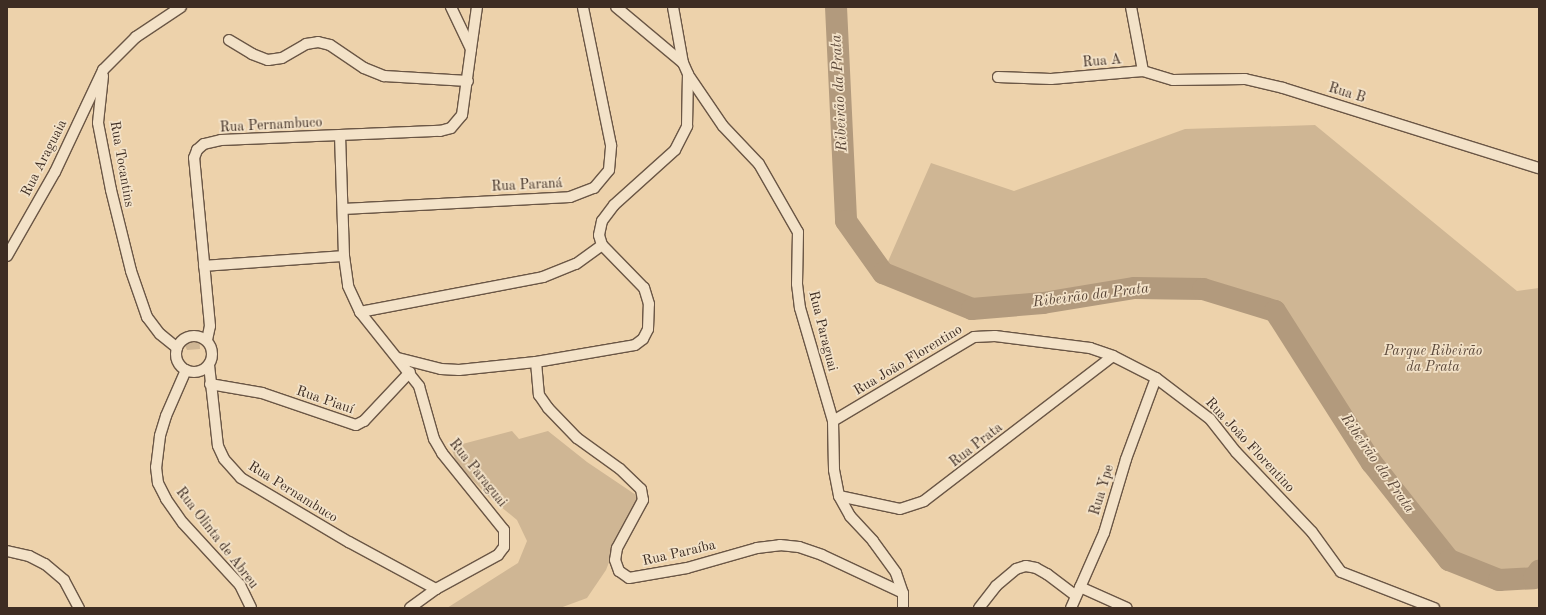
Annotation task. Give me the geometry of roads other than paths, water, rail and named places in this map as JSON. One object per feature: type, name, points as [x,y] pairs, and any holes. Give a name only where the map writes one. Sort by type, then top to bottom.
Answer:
[{"type":"street","points":[[103,70],[136,37],[181,7]]},
{"type":"street","points":[[451,7],[471,49]]},
{"type":"street","points":[[229,40],[252,54],[268,60],[282,58],[306,44],[318,42],[330,45],[364,68],[384,76],[468,81],[477,7]]},
{"type":"street","name":"Rua Paraná","points":[[343,209],[570,197],[594,188],[609,170],[611,145],[583,7]]},
{"type":"street","points":[[616,7],[683,63]]},
{"type":"street","points":[[673,7],[683,63]]},
{"type":"street","name":"Rua A","points":[[998,77],[1051,79],[1143,71],[1131,7]]},
{"type":"street","name":"Rua Paraguai","points":[[683,63],[688,74],[723,126],[759,164],[798,232],[797,284],[800,308],[832,421],[834,470],[839,496],[850,516],[873,541],[896,573],[903,593],[903,608]]},
{"type":"street","name":"Rua Araguaia","points":[[7,256],[55,172],[103,70]]},
{"type":"street","name":"Rua Tocantins","points":[[103,70],[98,123],[111,190],[131,272],[147,317],[160,334],[177,348]]},
{"type":"street","name":"Rua B","points":[[1143,71],[1173,80],[1245,79],[1283,88],[1539,168]]},
{"type":"street","points":[[398,358],[441,369],[459,370],[536,362],[635,345],[643,339],[648,329],[649,304],[644,288],[602,245],[600,235],[602,221],[614,205],[675,150],[687,126],[688,74]]},
{"type":"street","name":"Rua Pernambuco","points":[[207,340],[210,326],[194,158],[197,150],[204,144],[221,140],[440,131],[455,125],[462,115],[468,81]]},
{"type":"street","name":"Rua Paraguai","points":[[340,135],[344,256],[348,286],[360,312],[410,372],[425,400],[434,439],[442,454],[500,522],[506,538],[498,555],[436,589],[410,608]]},
{"type":"street","points":[[360,312],[542,277],[576,264],[602,245]]},
{"type":"street","points":[[204,266],[344,256]]},
{"type":"street","points":[[197,336],[207,340],[213,349],[209,366],[198,372],[186,370],[177,361],[177,348],[187,337],[197,336]]},
{"type":"street","name":"Rua João Florentino","points":[[832,421],[974,337],[995,336],[1076,346],[1113,356],[1156,378],[1210,419],[1236,452],[1312,532],[1341,572],[1434,608]]},
{"type":"street","name":"Rua Prata","points":[[839,496],[893,508],[912,506],[924,501],[1113,356]]},
{"type":"street","name":"Rua Paraíba","points":[[536,362],[539,394],[548,408],[577,438],[620,469],[641,489],[643,500],[639,511],[617,548],[614,560],[619,571],[629,578],[687,568],[757,548],[780,545],[799,547],[822,555],[903,593]]},
{"type":"street","name":"Rua Pernambuco","points":[[209,366],[218,446],[224,459],[241,478],[349,542],[436,589]]},
{"type":"street","name":"Rua Olinta de Abreu","points":[[186,370],[166,416],[160,436],[156,467],[158,483],[166,499],[183,523],[240,585],[251,608]]},
{"type":"street","name":"Rua Piauí","points":[[210,384],[262,392],[356,425],[364,421],[410,372]]},
{"type":"street","name":"Rua Ype","points":[[1071,608],[1104,533],[1126,459],[1156,378]]},
{"type":"street","points":[[7,550],[29,556],[45,564],[64,580],[79,608]]},
{"type":"street","points":[[979,608],[996,586],[1016,569],[1026,566],[1036,568],[1078,592],[1127,608]]},
{"type":"waterway","name":"Ribeirão da Prata","points":[[836,7],[846,221],[883,273],[972,309],[1043,303],[1135,288],[1203,289],[1275,311],[1372,463],[1449,560],[1499,580],[1534,578],[1539,571]]},
{"type":"park label","name":"Parque Ribeirão da Prata","points":[[1433,360]]}]
